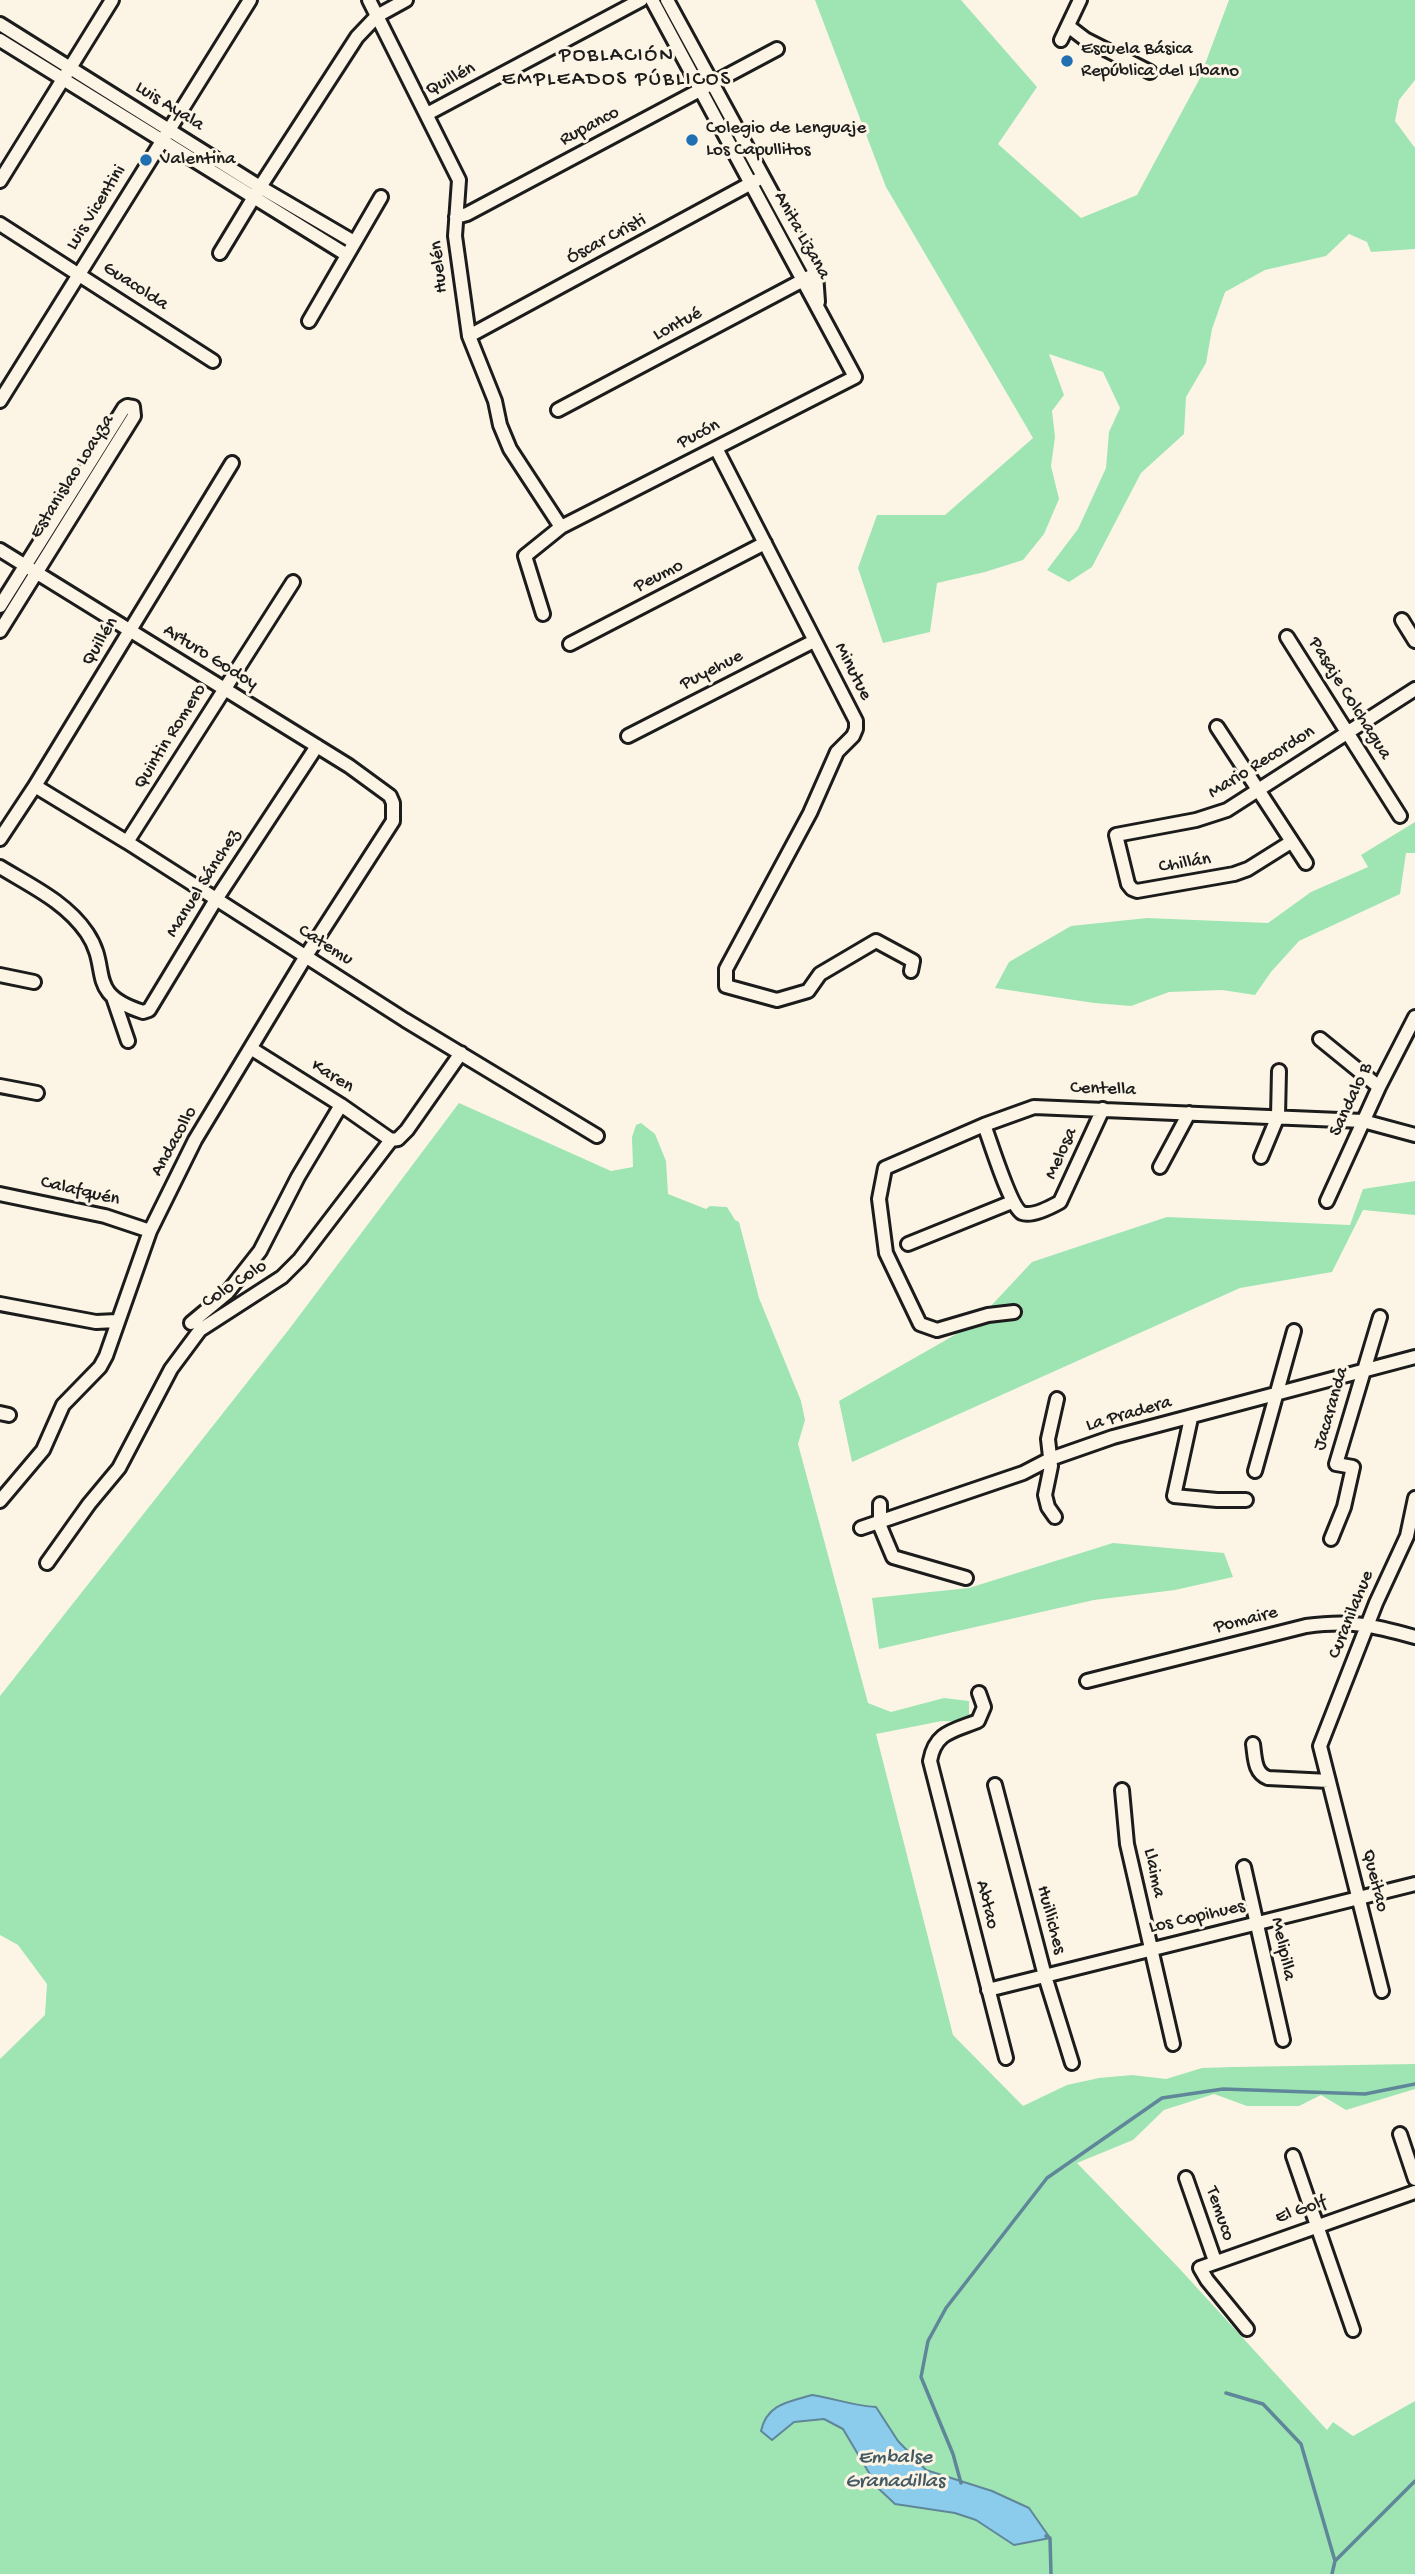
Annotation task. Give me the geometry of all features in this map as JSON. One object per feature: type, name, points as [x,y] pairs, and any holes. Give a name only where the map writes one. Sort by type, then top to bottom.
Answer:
[{"type":"street","points":[[0,181],[112,0]]},
{"type":"street","name":"Luis Vicentini","points":[[0,401],[250,0]]},
{"type":"street","name":"Huelén","points":[[369,0],[459,180],[455,236],[469,336],[495,401],[500,425],[510,449],[561,527]]},
{"type":"street","points":[[220,253],[357,37],[377,16],[407,0]]},
{"type":"street","name":"Quillén","points":[[427,114],[640,0]]},
{"type":"street","name":"Anita Lizana","points":[[652,0],[763,176],[816,274],[818,306]]},
{"type":"street","name":"Anita Lizana","points":[[667,0],[750,184],[855,377]]},
{"type":"street","points":[[1060,40],[1080,0]]},
{"type":"street","name":"Luis Ayala","points":[[0,24],[66,74]]},
{"type":"street","points":[[1068,26],[1085,39],[1150,72]]},
{"type":"street","name":"Luis Ayala","points":[[0,40],[66,74],[257,192],[347,255]]},
{"type":"street","name":"Rupanco","points":[[456,216],[467,214],[777,49]]},
{"type":"street","name":"Óscar Cristi","points":[[469,336],[763,176]]},
{"type":"street","name":"Luis Ayala","points":[[257,192],[354,242]]},
{"type":"street","points":[[309,321],[380,197]]},
{"type":"street","name":"Guacolda","points":[[0,224],[213,361]]},
{"type":"street","name":"Lontué","points":[[558,410],[816,274]]},
{"type":"street","name":"Pucón","points":[[543,614],[525,556],[561,527],[855,377]]},
{"type":"street","name":"Estanislao Loayza","points":[[0,607],[31,569],[134,416],[133,407],[124,408],[31,569],[0,631]]},
{"type":"street","name":"Minutue","points":[[716,448],[856,721],[853,736],[837,752],[810,813],[726,970],[726,986],[777,1000],[808,991],[820,974],[876,941],[913,961],[911,971]]},
{"type":"street","name":"Quillén","points":[[0,838],[35,786],[232,463]]},
{"type":"street","name":"Peumo","points":[[570,645],[765,543]]},
{"type":"street","name":"Arturo Godoy","points":[[0,550],[317,746],[390,796],[393,803]]},
{"type":"street","name":"Quintin Romero","points":[[127,842],[293,582]]},
{"type":"street","points":[[1402,620],[1415,641]]},
{"type":"street","name":"Pasaje Colchagua","points":[[1287,637],[1400,816]]},
{"type":"street","name":"Puyehue","points":[[628,736],[814,641]]},
{"type":"street","name":"Mario Recordon","points":[[1116,835],[1213,816],[1227,810],[1415,689]]},
{"type":"street","points":[[1217,727],[1306,863]]},
{"type":"street","name":"Manuel Sánchez","points":[[110,995],[143,1013],[149,1010],[215,901],[317,746]]},
{"type":"street","name":"Catemu","points":[[35,786],[127,842],[215,901],[597,1136]]},
{"type":"street","name":"Andacollo","points":[[0,1501],[43,1450],[63,1405],[100,1367],[150,1231],[195,1140],[306,956],[393,821],[393,803]]},
{"type":"street","name":"Chillán","points":[[1116,835],[1128,884],[1137,891],[1234,874],[1248,869],[1291,842]]},
{"type":"street","points":[[0,867],[53,899],[88,934],[96,952],[105,989],[110,995],[128,1041]]},
{"type":"street","points":[[0,975],[34,982]]},
{"type":"street","name":"Sandalo B","points":[[1327,1201],[1379,1087],[1415,1017]]},
{"type":"street","points":[[1320,1039],[1379,1087]]},
{"type":"street","name":"Karen","points":[[252,1049],[391,1140]]},
{"type":"street","name":"Colo Colo","points":[[47,1563],[81,1514],[119,1468],[171,1370],[191,1342],[200,1331],[282,1277],[300,1259],[391,1140],[398,1139],[407,1130],[461,1053]]},
{"type":"street","points":[[1261,1157],[1278,1116],[1279,1071]]},
{"type":"street","points":[[0,1086],[37,1093]]},
{"type":"street","name":"Colo Colo","points":[[191,1322],[227,1293],[260,1251],[298,1177],[341,1105]]},
{"type":"street","name":"Centella","points":[[1014,1312],[988,1315],[937,1330],[920,1324],[886,1253],[880,1199],[885,1168],[984,1125],[1034,1107],[1363,1121],[1415,1135]]},
{"type":"street","name":"Melosa","points":[[1012,1202],[1022,1213],[1029,1214],[1059,1202],[1103,1110]]},
{"type":"street","points":[[1160,1167],[1189,1113]]},
{"type":"street","points":[[908,1244],[1012,1202],[984,1125]]},
{"type":"street","name":"Calafquén","points":[[0,1194],[105,1216],[150,1231]]},
{"type":"street","points":[[0,1304],[96,1322],[117,1321]]},
{"type":"street","name":"Jacaranda","points":[[1331,1539],[1344,1507],[1353,1467],[1336,1464],[1380,1317]]},
{"type":"street","points":[[1255,1471],[1294,1331]]},
{"type":"street","name":"La Pradera","points":[[861,1528],[1023,1473],[1050,1459],[1113,1437],[1415,1357]]},
{"type":"street","points":[[1055,1517],[1048,1507],[1045,1495],[1050,1472],[1048,1439],[1056,1399]]},
{"type":"street","points":[[1191,1418],[1174,1496],[1246,1500]]},
{"type":"street","name":"Curanilahue","points":[[1320,1746],[1368,1623],[1407,1536],[1415,1498]]},
{"type":"street","points":[[880,1504],[880,1523],[892,1557],[966,1578]]},
{"type":"street","name":"Pomaire","points":[[1087,1681],[1306,1626],[1333,1622],[1368,1623],[1415,1637]]},
{"type":"street","name":"Abtao","points":[[979,1693],[984,1707],[978,1721],[940,1737],[932,1748],[930,1761],[1006,2058]]},
{"type":"street","points":[[1253,1744],[1257,1770],[1261,1776],[1329,1781]]},
{"type":"street","name":"Queitao","points":[[1320,1746],[1381,1991]]},
{"type":"street","name":"Huilliches","points":[[995,1785],[1045,1976],[1072,2063]]},
{"type":"street","name":"Llaima","points":[[1122,1790],[1127,1844],[1173,2044]]},
{"type":"street","name":"Melipilla","points":[[1244,1867],[1283,2040]]},
{"type":"street","name":"Los Copihues","points":[[988,1990],[1415,1884]]},
{"type":"street","points":[[1400,2134],[1415,2179]]},
{"type":"street","points":[[1293,2156],[1353,2330]]},
{"type":"street","name":"Temuco","points":[[1186,2178],[1215,2262]]},
{"type":"street","name":"El Golf","points":[[1247,2329],[1200,2268],[1415,2192]]},
{"type":"green space","points":[[815,0],[961,0],[1037,87],[998,144],[1081,218],[1137,195],[1199,80],[1229,0],[1415,0],[1415,80],[1399,100],[1395,121],[1415,148],[1415,249],[1371,252],[1367,242],[1349,234],[1326,256],[1265,270],[1225,292],[1212,329],[1206,363],[1186,397],[1184,434],[1141,473],[1092,567],[1069,582],[1047,570],[1078,529],[1106,468],[1109,432],[1120,408],[1103,372],[1049,354],[1064,395],[1052,411],[1055,437],[1051,466],[1059,499],[1044,534],[1023,560],[937,583],[930,632],[883,643],[858,568],[877,515],[945,515],[1033,438],[886,187]]},
{"type":"green space","points":[[1415,822],[1415,853],[1406,853],[1400,894],[1299,941],[1271,972],[1255,995],[1222,990],[1169,992],[1131,1006],[995,988],[1009,962],[1071,926],[1147,918],[1268,923],[1311,892],[1368,867],[1361,855]]},
{"type":"green space","points":[[459,1103],[611,1171],[633,1167],[632,1137],[636,1125],[641,1123],[655,1134],[666,1161],[668,1194],[706,1209],[710,1206],[727,1207],[739,1222],[759,1298],[801,1401],[805,1420],[798,1444],[868,1703],[891,1712],[944,1698],[969,1701],[969,1722],[942,1721],[876,1734],[953,2035],[1023,2106],[1067,2085],[1099,2078],[1132,2075],[1166,2079],[1202,2068],[1415,2064],[1415,2089],[1346,2110],[1321,2095],[1299,2106],[1247,2106],[1214,2094],[1164,2110],[1133,2140],[1077,2163],[1178,2267],[1327,2430],[1333,2422],[1353,2436],[1415,2401],[1415,2574],[0,2574],[0,2059],[45,2015],[47,1984],[18,1945],[0,1935],[0,1696],[290,1328]]},
{"type":"green space","points":[[1415,1181],[1415,1215],[1363,1210],[1332,1272],[1240,1288],[852,1462],[839,1401],[974,1324],[1032,1262],[1167,1217],[1350,1225],[1363,1189]]},
{"type":"green space","points":[[1113,1543],[1224,1553],[1233,1577],[1175,1590],[1094,1600],[879,1649],[872,1598],[969,1588]]},
{"type":"water","name":"Embalse Granadillas","points":[[812,2395],[876,2407],[898,2441],[926,2470],[992,2491],[1029,2508],[1050,2538],[1014,2545],[976,2520],[955,2513],[895,2504],[878,2488],[843,2429],[824,2419],[794,2422],[772,2440],[761,2431],[773,2410],[787,2402]]},
{"type":"waterway","points":[[961,2483],[953,2454],[921,2377],[928,2341],[946,2308],[1047,2178],[1162,2098],[1223,2089],[1365,2094],[1415,2084]]},
{"type":"waterway","points":[[1226,2393],[1263,2404],[1301,2444],[1335,2561]]},
{"type":"waterway","points":[[1332,2574],[1335,2561],[1415,2481]]},
{"type":"waterway","points":[[1046,2536],[1050,2538],[1051,2574]]},
{"type":"place","name":"Escuela Básica República del Líbano","points":[[1067,61]]},
{"type":"place","name":"Colegio de Lenguaje Los Capullitos","points":[[692,140]]},
{"type":"place","name":"Valentina","points":[[146,160]]},
{"type":"district","name":"POBLACIÓN EMPLEADOS PÚBLICOS","points":[[617,69]]}]
